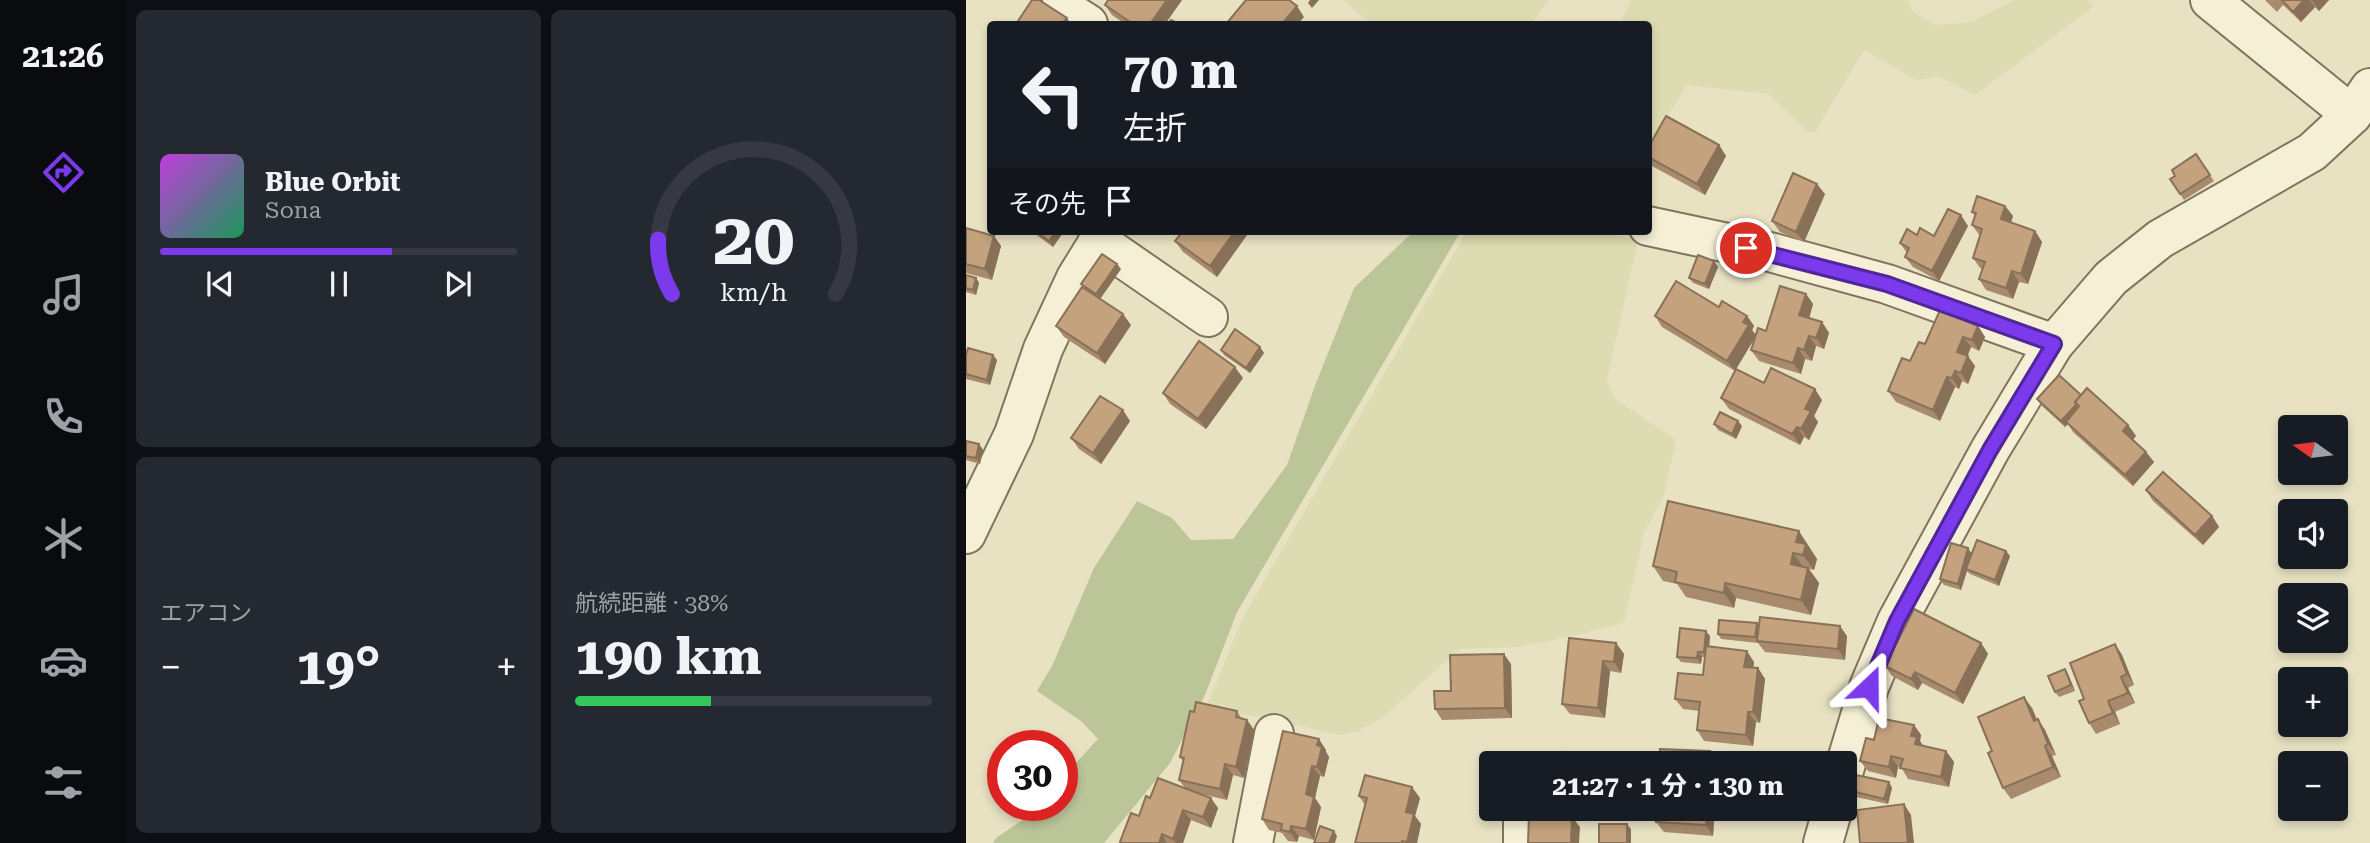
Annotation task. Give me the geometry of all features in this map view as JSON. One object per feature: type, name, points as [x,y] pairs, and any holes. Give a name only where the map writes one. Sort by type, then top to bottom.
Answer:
[{"type":"street","points":[[1062,0],[1071,13],[1083,21]]},
{"type":"street","points":[[1850,751],[1869,687],[1897,621],[1990,450],[2054,344],[2111,278],[2160,239],[2312,152],[2361,102],[2210,0]]},
{"type":"street","points":[[1652,227],[1770,252],[1887,284],[2054,344]]},
{"type":"street","points":[[966,534],[1014,434],[1044,349],[1065,302],[1076,278],[1102,236],[1208,317]]},
{"type":"street","points":[[1253,843],[1274,734]]},
{"type":"street","points":[[1523,821],[1523,843]]},
{"type":"street","points":[[1823,843],[1829,821]]},
{"type":"shaded area","points":[[1344,0],[1549,0],[1534,21],[1367,21]]},
{"type":"shaded area","points":[[1631,0],[1908,0],[1912,11],[1936,25],[1971,22],[2015,0],[2088,0],[2093,7],[1975,95],[1940,77],[1917,80],[1864,50],[1815,132],[1807,131],[1769,94],[1687,85],[1652,141],[1652,21],[1620,21]]},
{"type":"shaded area","points":[[1465,235],[1616,235],[1638,241],[1607,380],[1615,399],[1676,440],[1664,495],[1644,533],[1624,623],[1517,647],[1460,649],[1383,717],[1357,731],[1341,735],[1207,706],[1243,617]]},
{"type":"green space","points":[[1410,235],[1459,235],[1237,612],[1205,695],[1170,763],[1104,843],[993,843],[1021,821],[1078,821],[1078,761],[1098,739],[1081,721],[1037,691],[1053,664],[1094,568],[1137,501],[1172,518],[1191,540],[1233,539],[1287,465],[1354,288]]},
{"type":"building","points":[[1032,0],[1039,0],[1067,18],[1064,21],[1018,21]]},
{"type":"building","points":[[1108,0],[1167,0],[1152,21],[1129,21],[1105,5]]},
{"type":"building","points":[[1246,0],[1289,0],[1297,6],[1284,21],[1228,21]]},
{"type":"building","points":[[2282,0],[2304,0],[2293,12]]},
{"type":"building","points":[[1666,116],[1719,145],[1697,184],[1652,159],[1652,141]]},
{"type":"building","points":[[2196,154],[2210,175],[2180,194],[2170,179],[2175,176],[2172,170]]},
{"type":"building","points":[[1793,173],[1817,184],[1796,232],[1772,221]]},
{"type":"building","points":[[1977,196],[2005,206],[2001,219],[2035,231],[2021,274],[2012,271],[2006,288],[1979,279],[1985,262],[1973,258],[1982,229],[1972,225],[1976,213],[1972,212]]},
{"type":"building","points":[[1948,209],[1961,215],[1932,271],[1905,257],[1909,248],[1900,243],[1907,229],[1917,235],[1920,228],[1934,236]]},
{"type":"building","points":[[966,228],[994,236],[985,269],[966,264]]},
{"type":"building","points":[[1041,235],[1053,235],[1049,241]]},
{"type":"building","points":[[1180,235],[1232,235],[1210,266],[1175,241]]},
{"type":"building","points":[[1102,254],[1117,264],[1096,294],[1081,284]]},
{"type":"building","points":[[1698,255],[1714,261],[1705,284],[1689,278]]},
{"type":"building","points":[[966,275],[976,278],[973,290],[966,288]]},
{"type":"building","points":[[1676,281],[1719,307],[1722,301],[1747,316],[1743,322],[1749,325],[1727,361],[1655,316]]},
{"type":"building","points":[[1780,286],[1806,294],[1799,315],[1822,322],[1816,338],[1809,336],[1804,350],[1798,348],[1793,363],[1751,350],[1758,328],[1766,331]]},
{"type":"building","points":[[1082,287],[1123,314],[1097,353],[1056,326]]},
{"type":"building","points":[[1940,310],[1978,326],[1972,340],[1963,337],[1957,352],[1968,356],[1961,373],[1955,371],[1952,378],[1947,377],[1933,410],[1888,391],[1902,358],[1910,361],[1919,342],[1925,344]]},
{"type":"building","points":[[1235,329],[1260,347],[1246,368],[1221,350]]},
{"type":"building","points":[[1199,341],[1235,367],[1198,419],[1163,393]]},
{"type":"building","points":[[968,348],[993,355],[987,380],[966,374]]},
{"type":"building","points":[[1771,368],[1815,389],[1805,409],[1811,411],[1801,429],[1797,427],[1792,434],[1721,398],[1736,369],[1764,383]]},
{"type":"building","points":[[2059,375],[2081,395],[2075,402],[2076,405],[2061,421],[2037,399]]},
{"type":"building","points":[[2087,388],[2128,425],[2123,431],[2146,452],[2125,475],[2066,422],[2079,406],[2075,402]]},
{"type":"building","points":[[1100,396],[1123,410],[1093,453],[1071,438]]},
{"type":"building","points":[[1720,412],[1738,421],[1732,434],[1714,424]]},
{"type":"building","points":[[966,441],[979,444],[976,458],[966,456]]},
{"type":"building","points":[[2163,472],[2212,516],[2195,535],[2146,490]]},
{"type":"building","points":[[1668,501],[1799,531],[1796,542],[1806,544],[1803,555],[1793,553],[1791,564],[1808,568],[1801,600],[1725,583],[1724,593],[1675,582],[1677,572],[1653,566]]},
{"type":"building","points":[[1977,540],[2006,551],[1995,580],[1966,569]]},
{"type":"building","points":[[1951,543],[1968,548],[1958,584],[1940,579]]},
{"type":"building","points":[[1914,609],[1981,643],[1955,693],[1915,672],[1911,679],[1885,666]]},
{"type":"building","points":[[1760,617],[1840,626],[1838,649],[1757,641]]},
{"type":"building","points":[[1719,620],[1757,623],[1755,637],[1718,634]]},
{"type":"building","points":[[1680,628],[1706,631],[1704,652],[1698,652],[1697,658],[1677,657]]},
{"type":"building","points":[[1569,638],[1616,643],[1614,662],[1603,661],[1598,708],[1562,704]]},
{"type":"building","points":[[2115,644],[2127,674],[2121,677],[2128,693],[2108,701],[2113,713],[2089,723],[2079,701],[2084,699],[2070,663]]},
{"type":"building","points":[[1706,646],[1747,651],[1744,667],[1758,668],[1753,712],[1748,712],[1746,735],[1697,730],[1700,702],[1675,699],[1678,673],[1703,675]]},
{"type":"building","points":[[1504,654],[1505,708],[1435,709],[1434,691],[1451,691],[1450,655]]},
{"type":"building","points":[[2065,669],[2071,685],[2055,692],[2048,676]]},
{"type":"building","points":[[2024,697],[2034,721],[2038,719],[2053,767],[2003,788],[1988,753],[1992,751],[1978,717]]},
{"type":"building","points":[[1196,702],[1237,711],[1236,717],[1247,720],[1236,767],[1225,764],[1220,789],[1179,780],[1184,758],[1180,757],[1190,711],[1194,712]]},
{"type":"building","points":[[1879,718],[1914,725],[1911,736],[1917,737],[1915,744],[1946,751],[1941,777],[1900,768],[1903,759],[1891,756],[1889,767],[1860,761],[1866,738],[1874,740]]},
{"type":"building","points":[[1283,731],[1319,739],[1317,745],[1322,747],[1317,767],[1312,766],[1306,794],[1314,797],[1306,829],[1291,826],[1290,832],[1281,830],[1282,824],[1262,819]]},
{"type":"building","points":[[1660,749],[1710,751],[1660,751]]},
{"type":"building","points":[[1365,775],[1412,787],[1406,812],[1414,814],[1407,842],[1355,843],[1367,798],[1359,796]]},
{"type":"building","points":[[1857,775],[1889,782],[1884,799],[1857,792]]},
{"type":"building","points":[[1158,778],[1211,798],[1203,817],[1183,810],[1173,839],[1162,834],[1159,843],[1120,842],[1131,813],[1139,816],[1146,796],[1150,798]]},
{"type":"building","points":[[1904,804],[1908,843],[1860,843],[1857,810]]},
{"type":"building","points":[[1529,821],[1572,821],[1571,843],[1528,843]]},
{"type":"building","points":[[1656,821],[1706,821],[1706,825]]},
{"type":"building","points":[[1599,824],[1627,824],[1627,843],[1599,843]]},
{"type":"building","points":[[1320,826],[1334,831],[1329,843],[1314,843]]},
{"type":"route","points":[[1746,248],[1887,284],[2054,344],[1990,450],[1897,621],[1869,687]]}]
